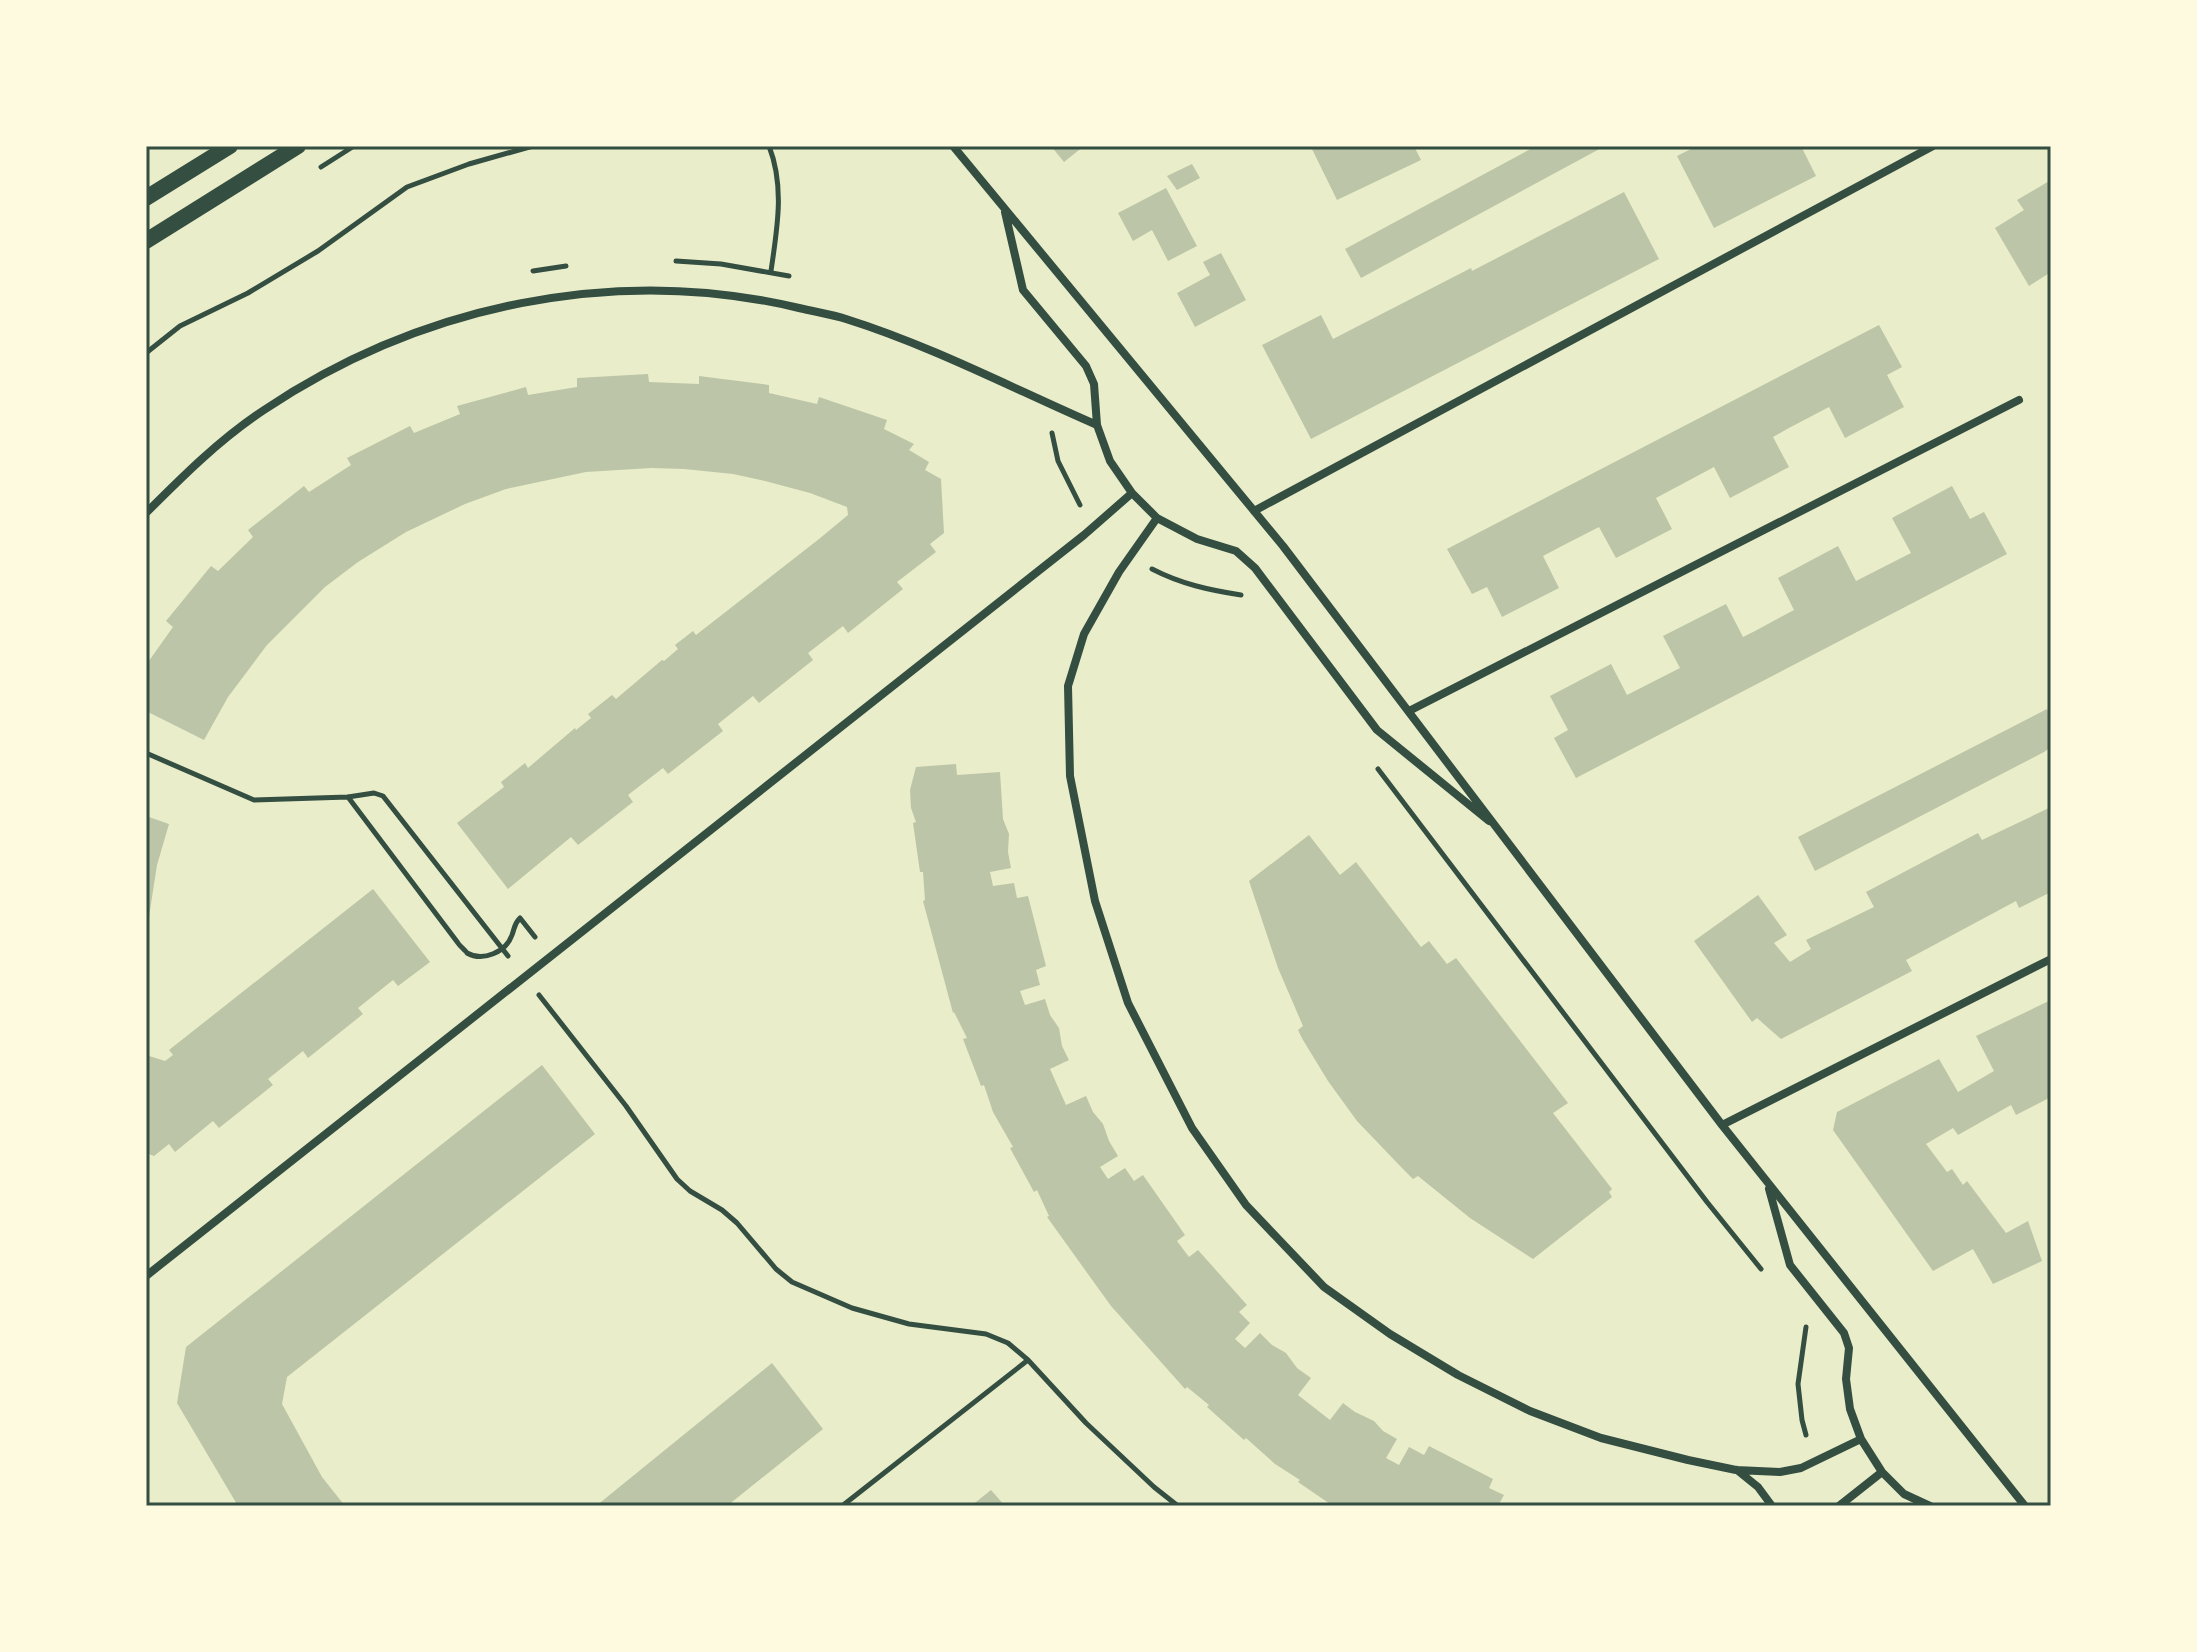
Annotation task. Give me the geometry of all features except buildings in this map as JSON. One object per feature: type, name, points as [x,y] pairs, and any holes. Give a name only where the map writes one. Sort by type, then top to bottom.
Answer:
[{"type":"main road","points":[[146,198],[230,146]]},
{"type":"main road","points":[[146,241],[298,146]]},
{"type":"street","points":[[953,146],[1254,511],[1722,1125],[2025,1506]]},
{"type":"street","points":[[1254,511],[1933,146]]},
{"type":"street","points":[[1004,208],[1023,290],[1086,366],[1094,384],[1097,425],[1110,461],[1132,493],[1157,518],[1197,539],[1236,551],[1255,568],[1377,730],[1499,830]]},
{"type":"street","points":[[146,513],[214,448],[262,411],[330,369],[406,336],[476,312],[542,298],[607,290],[686,290],[766,300],[846,319],[927,350],[1097,425]]},
{"type":"street","points":[[1409,711],[2019,400]]},
{"type":"street","points":[[146,1276],[1095,527],[1132,493]]},
{"type":"street","points":[[1157,518],[1119,572],[1084,634],[1068,686],[1070,776],[1095,901],[1128,1003],[1192,1128],[1246,1205],[1324,1287],[1390,1334],[1458,1375],[1530,1411],[1601,1438],[1736,1470],[1780,1472],[1801,1468],[1861,1439]]},
{"type":"street","points":[[1722,1125],[2051,959]]},
{"type":"street","points":[[1768,1184],[1790,1265],[1844,1333],[1849,1348],[1846,1379],[1850,1409],[1861,1439],[1882,1472],[1904,1494],[1930,1506]]},
{"type":"street","points":[[1736,1470],[1758,1487],[1772,1506]]},
{"type":"street","points":[[1839,1506],[1882,1472]]},
{"type":"path","points":[[146,353],[180,326],[248,293],[318,251],[407,187],[469,164],[533,146]]},
{"type":"path","points":[[769,146],[775,162],[779,193],[771,271],[797,278]]},
{"type":"path","points":[[1050,404],[1051,429],[1058,461],[1095,527]]},
{"type":"path","points":[[1130,558],[1170,578],[1203,589],[1243,595],[1250,600]]},
{"type":"path","points":[[146,753],[254,800],[348,797],[374,793],[383,796],[483,923]]},
{"type":"path","points":[[1371,759],[1707,1202],[1766,1275]]},
{"type":"path","points":[[348,797],[467,952],[479,957],[503,948],[511,937],[514,924]]},
{"type":"path","points":[[567,1030],[677,1179],[737,1223],[776,1269],[792,1282],[852,1308],[909,1324],[986,1334],[1008,1343],[1028,1360],[1086,1423],[1178,1506]]},
{"type":"path","points":[[1805,1323],[1798,1384],[1802,1420],[1814,1462]]},
{"type":"path","points":[[842,1506],[1028,1360]]}]
